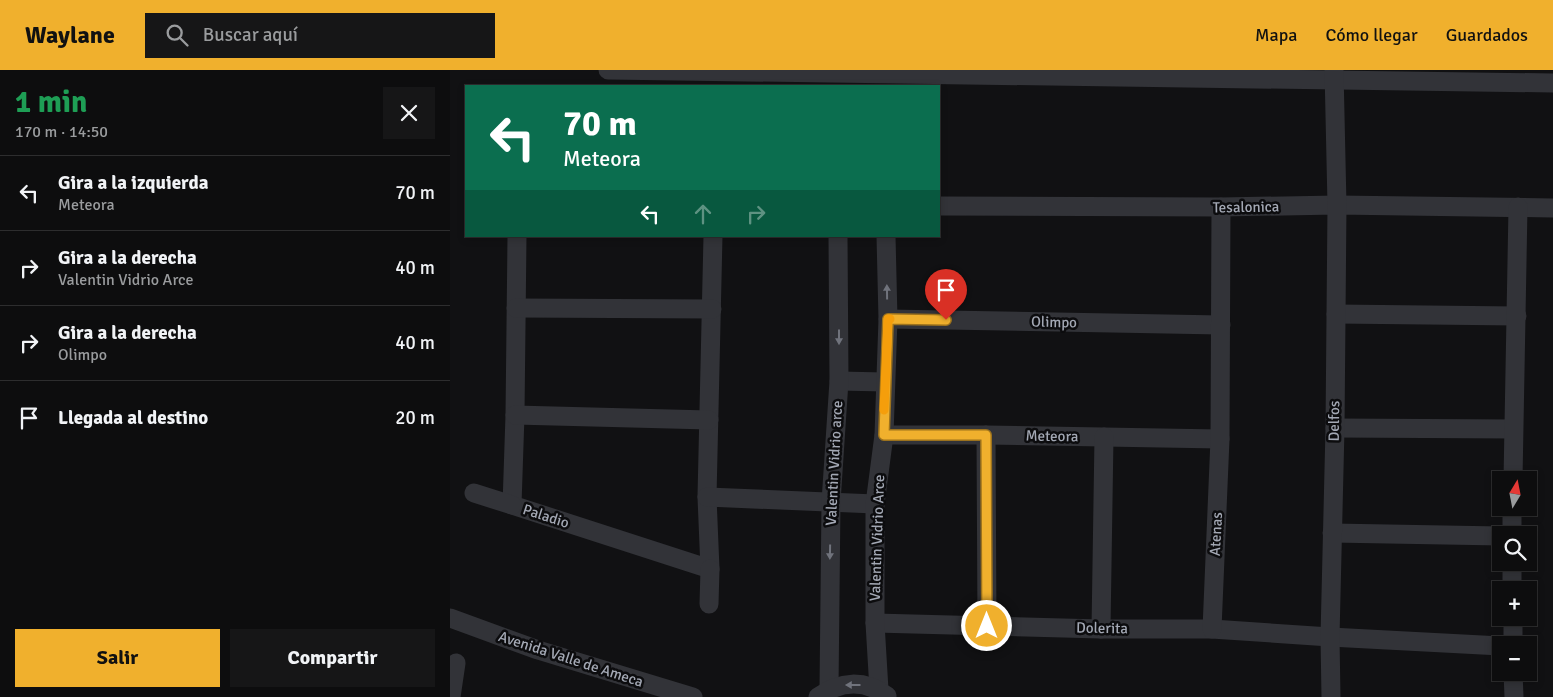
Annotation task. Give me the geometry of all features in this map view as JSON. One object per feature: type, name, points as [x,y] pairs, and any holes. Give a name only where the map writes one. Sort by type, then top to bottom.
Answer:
[{"type":"street","points":[[608,70],[881,77],[1334,75],[1553,83]]},
{"type":"street","name":"Delfos","points":[[1331,697],[1330,637],[1337,205],[1334,75]]},
{"type":"street","name":"Tesalonica","points":[[940,206],[1221,207],[1337,205],[1553,208]]},
{"type":"street","name":"Atenas","points":[[1212,629],[1220,440],[1221,207]]},
{"type":"street","points":[[1512,471],[1518,207]]},
{"type":"street","name":"Paladio","points":[[517,237],[512,505],[710,569]]},
{"type":"street","points":[[709,604],[710,569],[707,497],[714,237]]},
{"type":"street","name":"Valentin Vidrio arce","points":[[823,693],[831,502],[839,381],[838,237]]},
{"type":"street","name":"Valentin Vidrio Arce","points":[[884,694],[875,623],[875,504],[884,435],[888,319],[886,237]]},
{"type":"street","points":[[516,308],[712,309]]},
{"type":"street","points":[[1336,314],[1516,316]]},
{"type":"street","name":"Olimpo","points":[[888,319],[1221,325]]},
{"type":"street","points":[[839,381],[885,382]]},
{"type":"street","points":[[515,415],[709,420]]},
{"type":"street","points":[[1334,428],[1513,429]]},
{"type":"street","name":"Meteora","points":[[884,435],[986,435],[1220,440]]},
{"type":"street","points":[[986,435],[987,626]]},
{"type":"street","points":[[1101,629],[1104,437]]},
{"type":"street","points":[[474,493],[512,505]]},
{"type":"street","points":[[707,497],[875,504]]},
{"type":"street","points":[[1332,532],[1492,536]]},
{"type":"street","name":"Avenida Valle de Ameca","points":[[450,618],[538,650],[693,697]]},
{"type":"street","name":"Dolerita","points":[[875,623],[1101,629],[1212,629],[1492,646]]},
{"type":"street","points":[[451,697],[456,663]]},
{"type":"street","points":[[1513,681],[1514,697]]},
{"type":"street","points":[[823,693],[846,684],[863,685],[884,694]]},
{"type":"slow traffic","points":[[884,410],[888,319],[890,319]]},
{"type":"route","points":[[946,320],[888,319],[884,435],[986,435],[987,626]]}]
